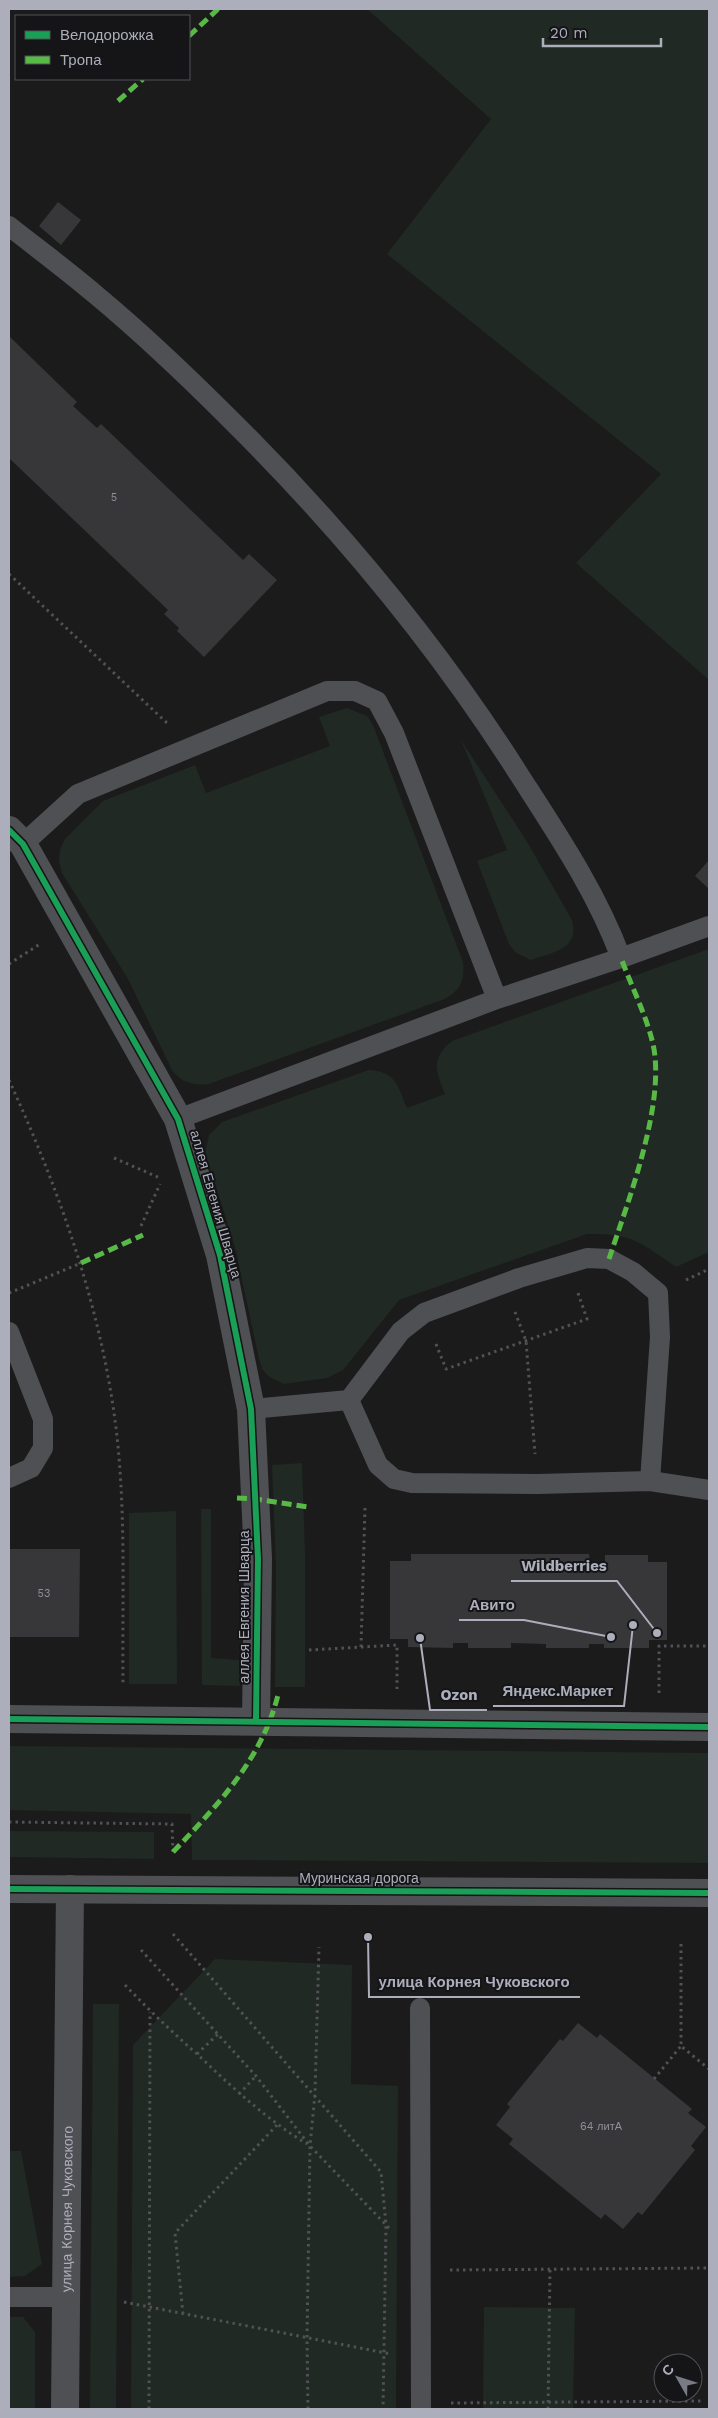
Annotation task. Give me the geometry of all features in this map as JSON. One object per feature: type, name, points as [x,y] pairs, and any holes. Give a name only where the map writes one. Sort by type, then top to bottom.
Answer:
[{"type":"street","name":"аллея Евгения Шварца","points":[[16,837],[178,1118],[220,1255],[251,1409],[258,1559],[256,1720]]},
{"type":"street","points":[[9,1719],[256,1720],[709,1727]]},
{"type":"street","name":"Муринская дорога","points":[[9,1889],[709,1893]]},
{"type":"street","name":"улица Корнея Чуковского","points":[[66,2409],[70,1889]]},
{"type":"lane","points":[[9,226],[98,296],[196,385],[286,475],[373,572],[441,659],[513,764],[560,838],[603,916],[620,958]]},
{"type":"lane","points":[[16,837],[78,794],[327,691],[355,691],[377,702],[394,733],[497,999]]},
{"type":"lane","points":[[178,1118],[497,999],[709,926]]},
{"type":"lane","points":[[251,1409],[349,1400],[401,1331],[424,1313],[504,1284],[588,1258],[609,1259],[633,1272],[658,1293],[660,1337],[650,1481]]},
{"type":"lane","points":[[9,1332],[43,1419],[43,1448],[31,1468],[9,1478]]},
{"type":"lane","points":[[349,1400],[378,1465],[394,1479],[412,1483],[538,1484],[650,1481],[709,1490]]},
{"type":"lane","points":[[420,2008],[421,2409]]},
{"type":"lane","points":[[9,2297],[66,2297]]},
{"type":"path","points":[[9,574],[192,746]]},
{"type":"path","points":[[9,1080],[33,1133],[80,1263],[100,1342],[114,1416],[122,1503],[123,1693]]},
{"type":"path","points":[[114,1158],[163,1179],[141,1226]]},
{"type":"path","points":[[9,1293],[80,1263]]},
{"type":"path","points":[[424,1313],[446,1369],[587,1319],[568,1264]]},
{"type":"path","points":[[504,1284],[526,1341],[538,1484]]},
{"type":"path","points":[[361,1647],[365,1507]]},
{"type":"path","points":[[309,1650],[397,1645],[397,1695]]},
{"type":"path","points":[[659,1698],[659,1646],[709,1646]]},
{"type":"path","points":[[9,1822],[172,1824],[173,1858]]},
{"type":"path","points":[[173,1934],[315,2094],[381,2172],[386,2225],[383,2409]]},
{"type":"path","points":[[654,2079],[681,2046],[681,1944]]},
{"type":"path","points":[[308,2409],[307,2338],[310,2146],[315,2094],[319,1947]]},
{"type":"path","points":[[141,1950],[256,2076],[310,2146],[393,2232]]},
{"type":"path","points":[[125,1985],[150,2012],[239,2094],[277,2125],[310,2146]]},
{"type":"path","points":[[149,2409],[150,2012]]},
{"type":"path","points":[[197,2054],[218,2034]]},
{"type":"path","points":[[681,2046],[709,2069]]},
{"type":"path","points":[[239,2094],[256,2076]]},
{"type":"path","points":[[183,2314],[175,2233],[277,2125]]},
{"type":"path","points":[[450,2270],[709,2268]]},
{"type":"path","points":[[548,2409],[550,2269]]},
{"type":"path","points":[[124,2302],[397,2355]]},
{"type":"path","points":[[449,2403],[653,2401]]},
{"type":"shaded area","points":[[367,9],[709,9],[709,680],[576,563],[661,474],[387,254],[491,119]]},
{"type":"shaded area","points":[[347,708],[367,716],[373,725],[463,962],[461,984],[455,992],[445,999],[209,1084],[199,1085],[185,1081],[173,1072],[128,979],[62,873],[59,861],[60,850],[65,839],[103,801],[195,765],[206,793],[330,746],[319,717]]},
{"type":"shaded area","points":[[461,740],[526,840],[572,920],[572,938],[568,944],[555,952],[531,960],[515,952],[509,944],[477,861],[507,850]]},
{"type":"shaded area","points":[[709,949],[709,1252],[676,1267],[644,1245],[625,1237],[587,1234],[399,1300],[343,1370],[327,1378],[284,1384],[268,1376],[262,1369],[259,1359],[235,1247],[205,1152],[209,1135],[222,1122],[369,1070],[378,1071],[391,1077],[398,1087],[407,1108],[445,1094],[437,1072],[437,1066],[440,1054],[452,1041]]},
{"type":"shaded area","points":[[302,1463],[305,1552],[305,1687],[275,1687],[276,1568],[272,1465]]},
{"type":"shaded area","points":[[201,1509],[211,1509],[211,1658],[239,1660],[240,1686],[202,1685]]},
{"type":"shaded area","points":[[176,1511],[177,1684],[129,1684],[129,1513]]},
{"type":"shaded area","points":[[9,1746],[709,1753],[709,1863],[192,1860],[191,1814],[9,1810]]},
{"type":"shaded area","points":[[9,1831],[154,1832],[154,1859],[9,1857]]},
{"type":"shaded area","points":[[215,1959],[352,1965],[351,2084],[398,2086],[396,2409],[131,2409],[133,2045]]},
{"type":"shaded area","points":[[93,2004],[119,2004],[116,2409],[90,2409]]},
{"type":"shaded area","points":[[9,2151],[21,2151],[42,2264],[25,2276],[9,2277]]},
{"type":"shaded area","points":[[484,2307],[575,2308],[573,2409],[483,2409]]},
{"type":"shaded area","points":[[9,2317],[23,2317],[35,2332],[35,2409],[9,2409]]},
{"type":"building","points":[[58,202],[81,220],[61,245],[39,226]]},
{"type":"building","points":[[9,336],[77,402],[73,406],[97,428],[101,424],[243,560],[249,554],[277,580],[204,657],[177,631],[179,628],[164,614],[168,610],[9,458]]},
{"type":"building","points":[[709,860],[709,889],[695,876]]},
{"type":"building","points":[[9,1549],[80,1549],[79,1637],[9,1637]]},
{"type":"building","points":[[411,1554],[589,1554],[590,1562],[605,1562],[605,1555],[648,1555],[648,1562],[667,1562],[667,1640],[649,1640],[649,1648],[604,1648],[604,1644],[589,1644],[589,1648],[546,1648],[546,1644],[511,1643],[511,1648],[468,1648],[468,1643],[453,1643],[453,1648],[408,1647],[408,1639],[390,1639],[390,1561],[411,1561]]},
{"type":"building","points":[[578,2023],[597,2038],[600,2034],[692,2109],[688,2113],[706,2127],[691,2146],[695,2150],[642,2215],[638,2212],[623,2229],[605,2214],[601,2219],[509,2144],[513,2139],[496,2125],[510,2107],[507,2104],[560,2039],[563,2041]]},
{"type":"marked path","points":[[190,35],[218,9]]},
{"type":"marked path","points":[[118,101],[142,80]]},
{"type":"marked path","points":[[609,1259],[644,1150],[655,1091],[656,1064],[652,1040],[642,1009],[621,958]]},
{"type":"marked path","points":[[81,1263],[143,1235]]},
{"type":"marked path","points":[[237,1498],[308,1507]]},
{"type":"marked path","points":[[173,1852],[206,1817],[249,1761],[271,1718],[278,1695]]},
{"type":"cycle path","points":[[9,830],[23,844],[178,1119],[220,1255],[251,1409],[258,1559],[256,1720]]},
{"type":"cycle path","points":[[9,1719],[709,1727]]},
{"type":"cycle path","points":[[9,1889],[709,1893]]},
{"type":"place","name":"Яндекс.Маркет","points":[[633,1625]]},
{"type":"place","name":"Wildberries","points":[[657,1633]]},
{"type":"place","name":"Авито","points":[[611,1637]]},
{"type":"place","name":"Ozon","points":[[420,1638]]},
{"type":"place","name":"улица Корнея Чуковского","points":[[368,1937]]}]
